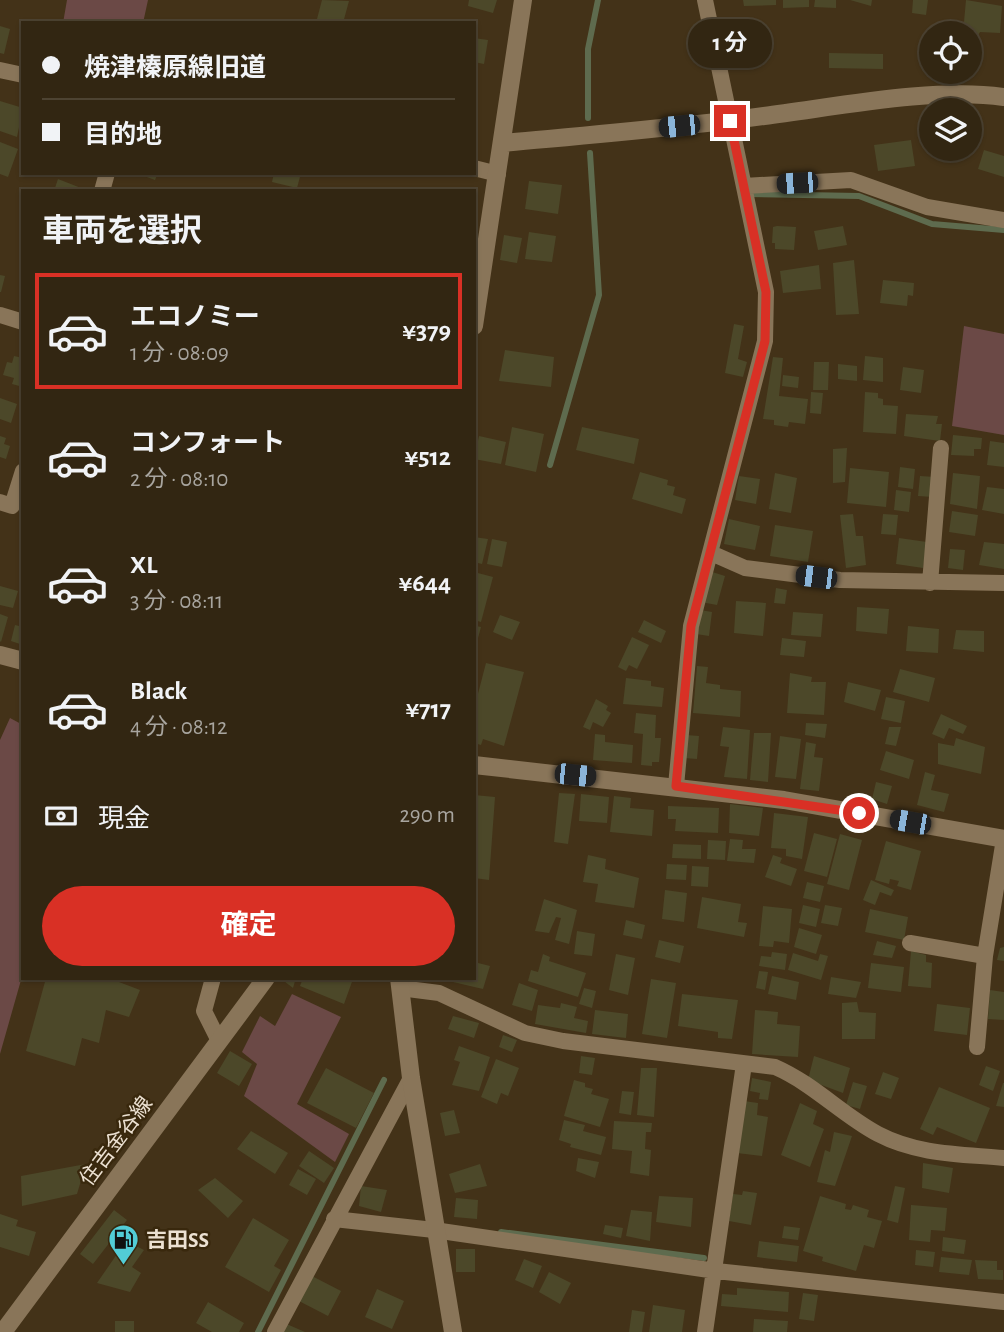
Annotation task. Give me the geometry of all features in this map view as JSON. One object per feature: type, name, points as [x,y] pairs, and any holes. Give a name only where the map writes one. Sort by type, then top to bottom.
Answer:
[{"type":"main road","points":[[476,313],[523,0]]},
{"type":"main road","points":[[503,143],[730,121],[884,100],[986,94],[1004,97]]},
{"type":"main road","points":[[0,655],[21,660]]},
{"type":"main road","points":[[476,765],[784,800],[1004,839]]},
{"type":"main road","name":"住吉金谷線","points":[[3,1332],[265,980]]},
{"type":"main road","points":[[399,983],[434,1230],[453,1332]]},
{"type":"street","points":[[676,786],[691,626],[765,341],[766,292],[705,0]]},
{"type":"street","points":[[0,70],[21,75]]},
{"type":"street","points":[[476,169],[498,174]]},
{"type":"street","points":[[744,186],[851,180],[928,207],[1004,220]]},
{"type":"street","points":[[0,315],[21,321]]},
{"type":"street","points":[[930,583],[941,448]]},
{"type":"street","points":[[0,502],[12,506],[21,477]]},
{"type":"street","points":[[711,554],[744,568],[840,580],[1004,583]]},
{"type":"street","points":[[977,1046],[985,956],[1004,839]]},
{"type":"street","points":[[910,943],[985,956]]},
{"type":"street","points":[[212,980],[204,1011],[219,1041]]},
{"type":"street","points":[[399,983],[439,993],[526,1033],[563,1041],[632,1047],[775,1067],[801,1078],[877,1134],[921,1151],[1004,1158]]},
{"type":"street","points":[[705,1332],[716,1271],[744,1064]]},
{"type":"street","points":[[275,1332],[411,1078]]},
{"type":"street","points":[[334,1219],[434,1230],[716,1271],[1004,1302]]},
{"type":"shaded area","points":[[67,0],[148,0],[143,21],[63,21]]},
{"type":"shaded area","points":[[964,326],[1004,334],[1004,435],[952,426]]},
{"type":"shaded area","points":[[10,718],[21,724],[21,980],[0,1054],[0,740]]},
{"type":"shaded area","points":[[292,994],[341,1017],[297,1104],[349,1134],[335,1162],[244,1096],[257,1064],[242,1052],[260,1016],[275,1026]]},
{"type":"building","points":[[322,0],[349,1],[344,21],[317,19]]},
{"type":"building","points":[[469,0],[497,0],[493,13],[468,6]]},
{"type":"building","points":[[743,0],[776,0],[776,5],[744,6]]},
{"type":"building","points":[[783,0],[809,0],[809,7],[783,8]]},
{"type":"building","points":[[815,0],[836,0],[836,8],[814,7]]},
{"type":"building","points":[[850,0],[872,0],[871,6]]},
{"type":"building","points":[[913,0],[928,0],[926,15],[912,13]]},
{"type":"building","points":[[966,0],[1002,6],[1000,33],[982,32],[982,21],[964,21]]},
{"type":"building","points":[[0,26],[10,29],[4,54],[0,53]]},
{"type":"building","points":[[476,38],[488,40],[484,64],[476,62]]},
{"type":"building","points":[[829,53],[883,54],[883,69],[829,68]]},
{"type":"building","points":[[0,101],[21,107],[17,137],[0,131]]},
{"type":"building","points":[[911,140],[915,166],[878,171],[874,145]]},
{"type":"building","points":[[0,142],[18,149],[8,177],[0,174]]},
{"type":"building","points":[[984,150],[1004,156],[1004,177],[978,169]]},
{"type":"building","points":[[144,175],[157,175],[155,180]]},
{"type":"building","points":[[274,175],[300,175],[297,188],[272,182]]},
{"type":"building","points":[[58,179],[81,188],[81,189],[55,189]]},
{"type":"building","points":[[529,181],[562,185],[558,214],[525,209]]},
{"type":"building","points":[[843,226],[847,245],[818,250],[814,231]]},
{"type":"building","points":[[773,227],[796,227],[794,250],[775,249],[775,243],[772,243]]},
{"type":"building","points":[[529,232],[556,236],[552,262],[525,259]]},
{"type":"building","points":[[504,235],[522,238],[517,263],[500,260]]},
{"type":"building","points":[[854,260],[859,314],[836,315],[833,263]]},
{"type":"building","points":[[819,265],[821,289],[783,293],[780,271]]},
{"type":"building","points":[[0,275],[5,276],[1,292],[0,292]]},
{"type":"building","points":[[883,280],[914,283],[913,296],[908,295],[907,306],[880,303]]},
{"type":"building","points":[[734,324],[744,326],[738,359],[747,362],[743,377],[725,373]]},
{"type":"building","points":[[505,350],[554,357],[551,387],[499,381]]},
{"type":"building","points":[[14,356],[21,358],[21,386],[12,384],[14,378],[3,375],[7,362],[12,363]]},
{"type":"building","points":[[865,356],[883,358],[883,382],[863,380]]},
{"type":"building","points":[[773,357],[783,358],[779,396],[808,399],[805,424],[789,422],[788,427],[774,425],[774,420],[763,419]]},
{"type":"building","points":[[814,362],[829,362],[828,390],[813,390]]},
{"type":"building","points":[[838,364],[857,366],[857,381],[838,379]]},
{"type":"building","points":[[903,367],[924,370],[921,393],[900,390]]},
{"type":"building","points":[[783,375],[799,377],[798,388],[782,386]]},
{"type":"building","points":[[811,392],[823,393],[821,414],[810,413]]},
{"type":"building","points":[[865,392],[878,393],[878,398],[883,399],[883,405],[898,406],[896,434],[863,432]]},
{"type":"building","points":[[0,398],[17,404],[11,423],[0,419]]},
{"type":"building","points":[[906,414],[938,416],[936,424],[942,424],[940,441],[904,436]]},
{"type":"building","points":[[512,427],[544,434],[536,472],[505,465]]},
{"type":"building","points":[[582,427],[639,439],[634,464],[576,450]]},
{"type":"building","points":[[953,435],[982,438],[981,449],[974,449],[974,456],[951,455]]},
{"type":"building","points":[[0,436],[6,438],[4,444],[10,446],[6,459],[0,457]]},
{"type":"building","points":[[479,436],[506,442],[501,464],[476,459]]},
{"type":"building","points":[[990,441],[1004,443],[1004,467],[987,465]]},
{"type":"building","points":[[847,448],[845,482],[833,483],[833,449]]},
{"type":"building","points":[[900,467],[915,469],[913,489],[898,487]]},
{"type":"building","points":[[850,468],[889,472],[886,507],[847,503]]},
{"type":"building","points":[[640,472],[668,480],[667,485],[675,487],[673,495],[686,499],[682,514],[632,499]]},
{"type":"building","points":[[775,473],[797,478],[791,513],[769,509]]},
{"type":"building","points":[[953,473],[980,476],[977,509],[950,504]]},
{"type":"building","points":[[739,476],[760,479],[756,504],[735,500]]},
{"type":"building","points":[[920,476],[935,477],[933,497],[918,496]]},
{"type":"building","points":[[987,487],[1004,489],[1004,514],[982,510]]},
{"type":"building","points":[[896,490],[911,492],[909,512],[894,510]]},
{"type":"building","points":[[952,511],[978,515],[975,536],[949,532]]},
{"type":"building","points":[[853,514],[856,536],[863,536],[866,565],[846,568],[840,515]]},
{"type":"building","points":[[883,514],[898,515],[896,535],[881,534]]},
{"type":"building","points":[[729,519],[760,526],[755,550],[724,544]]},
{"type":"building","points":[[775,525],[813,531],[808,562],[770,556]]},
{"type":"building","points":[[476,537],[488,539],[482,564],[476,562]]},
{"type":"building","points":[[899,538],[927,542],[923,568],[896,564]]},
{"type":"building","points":[[492,539],[507,542],[502,567],[487,564]]},
{"type":"building","points":[[984,542],[1004,544],[1004,569],[979,565]]},
{"type":"building","points":[[950,549],[965,550],[963,570],[948,568]]},
{"type":"building","points":[[709,571],[725,576],[717,605],[701,602]]},
{"type":"building","points":[[476,573],[493,577],[481,622],[476,621]]},
{"type":"building","points":[[0,586],[18,591],[13,608],[0,605]]},
{"type":"building","points":[[776,588],[787,590],[785,604],[774,603]]},
{"type":"building","points":[[736,601],[766,603],[763,636],[734,633]]},
{"type":"building","points":[[857,607],[889,609],[887,634],[856,631]]},
{"type":"building","points":[[700,610],[712,612],[709,636],[696,634]]},
{"type":"building","points":[[793,612],[823,614],[821,637],[791,635]]},
{"type":"building","points":[[0,614],[8,617],[1,642],[0,641]]},
{"type":"building","points":[[500,615],[520,622],[512,640],[493,632]]},
{"type":"building","points":[[644,620],[666,631],[661,643],[638,632]]},
{"type":"building","points":[[15,625],[21,626],[21,644],[11,641]]},
{"type":"building","points":[[476,626],[481,627],[476,645]]},
{"type":"building","points":[[908,626],[939,629],[938,653],[906,651]]},
{"type":"building","points":[[956,630],[984,631],[984,652],[953,649]]},
{"type":"building","points":[[632,637],[649,645],[637,669],[629,665],[626,671],[618,667]]},
{"type":"building","points":[[782,638],[806,641],[804,657],[780,655]]},
{"type":"building","points":[[486,663],[524,672],[504,746],[483,739],[481,745],[476,744],[476,701]]},
{"type":"building","points":[[697,666],[708,667],[706,683],[720,685],[720,689],[741,691],[740,717],[693,713]]},
{"type":"building","points":[[900,669],[935,678],[929,702],[893,692]]},
{"type":"building","points":[[790,673],[812,677],[811,682],[826,682],[824,715],[787,713]]},
{"type":"building","points":[[626,678],[651,681],[651,686],[664,688],[662,707],[623,704]]},
{"type":"building","points":[[848,682],[881,690],[875,711],[844,702]]},
{"type":"building","points":[[886,697],[905,701],[901,723],[881,719]]},
{"type":"building","points":[[596,699],[608,706],[606,710],[611,713],[603,727],[593,722],[590,730],[583,727]]},
{"type":"building","points":[[636,713],[656,715],[655,738],[661,738],[659,762],[652,762],[652,766],[641,765],[643,734],[634,733]]},
{"type":"building","points":[[941,714],[967,726],[963,734],[949,728],[944,739],[932,734]]},
{"type":"building","points":[[806,723],[827,724],[825,738],[805,735]]},
{"type":"building","points":[[723,727],[750,730],[747,779],[724,777],[729,747],[720,746]]},
{"type":"building","points":[[889,727],[901,727],[896,746],[885,744]]},
{"type":"building","points":[[754,733],[771,733],[768,782],[750,780]]},
{"type":"building","points":[[595,734],[605,735],[605,742],[633,745],[632,763],[593,760]]},
{"type":"building","points":[[686,735],[699,736],[697,759],[684,758]]},
{"type":"building","points":[[780,736],[801,739],[796,779],[775,777]]},
{"type":"building","points":[[956,738],[985,747],[981,774],[938,764],[938,743],[954,746]]},
{"type":"building","points":[[806,742],[816,744],[814,757],[823,758],[819,791],[800,789]]},
{"type":"building","points":[[886,751],[914,760],[909,779],[880,770]]},
{"type":"building","points":[[925,772],[935,775],[931,790],[949,794],[944,812],[917,805]]},
{"type":"building","points":[[876,782],[892,786],[887,804],[872,799]]},
{"type":"building","points":[[559,793],[575,794],[568,844],[554,842]]},
{"type":"building","points":[[581,794],[609,797],[607,823],[579,821]]},
{"type":"building","points":[[476,795],[495,797],[489,880],[476,878]]},
{"type":"building","points":[[614,796],[631,798],[630,808],[654,810],[652,836],[610,832]]},
{"type":"building","points":[[730,804],[763,808],[759,836],[729,833]]},
{"type":"building","points":[[668,806],[719,808],[718,833],[675,831],[676,819],[668,819]]},
{"type":"building","points":[[774,813],[808,817],[802,859],[786,856],[786,849],[771,848]]},
{"type":"building","points":[[814,833],[837,839],[827,877],[804,871]]},
{"type":"building","points":[[840,834],[862,840],[849,890],[827,884]]},
{"type":"building","points":[[730,839],[743,840],[742,849],[756,849],[754,863],[727,861]]},
{"type":"building","points":[[708,840],[726,841],[725,860],[707,859]]},
{"type":"building","points":[[886,841],[921,851],[911,890],[897,886],[899,881],[890,879],[889,884],[875,880]]},
{"type":"building","points":[[673,844],[701,845],[701,859],[672,858]]},
{"type":"building","points":[[588,855],[606,859],[605,869],[639,878],[634,908],[595,902],[598,884],[583,882]]},
{"type":"building","points":[[773,855],[782,858],[780,863],[797,869],[791,886],[765,877]]},
{"type":"building","points":[[667,864],[687,865],[686,880],[666,879]]},
{"type":"building","points":[[692,866],[709,867],[708,887],[691,886]]},
{"type":"building","points":[[871,880],[894,890],[891,896],[880,892],[875,905],[863,900]]},
{"type":"building","points":[[807,882],[824,886],[820,902],[803,898]]},
{"type":"building","points":[[665,890],[687,893],[684,922],[662,919]]},
{"type":"building","points":[[702,897],[741,904],[738,922],[747,923],[744,937],[697,928]]},
{"type":"building","points":[[544,899],[577,910],[569,944],[555,940],[561,918],[556,917],[549,933],[535,931]]},
{"type":"building","points":[[803,905],[820,909],[816,927],[799,923]]},
{"type":"building","points":[[825,905],[842,908],[838,926],[821,923]]},
{"type":"building","points":[[763,906],[792,909],[789,943],[774,941],[773,947],[759,946]]},
{"type":"building","points":[[870,909],[908,917],[904,940],[865,932]]},
{"type":"building","points":[[626,920],[645,925],[642,939],[623,935]]},
{"type":"building","points":[[799,928],[822,935],[816,954],[794,947]]},
{"type":"building","points":[[577,931],[595,934],[592,956],[574,954]]},
{"type":"building","points":[[659,940],[684,946],[680,963],[655,957]]},
{"type":"building","points":[[877,941],[896,946],[892,958],[873,955]]},
{"type":"building","points":[[1004,947],[1004,961],[997,960],[1000,948]]},
{"type":"building","points":[[911,951],[926,955],[926,962],[932,963],[931,988],[908,986]]},
{"type":"building","points":[[772,952],[787,954],[785,970],[759,966],[761,956],[771,957]]},
{"type":"building","points":[[793,953],[818,961],[820,954],[828,956],[821,980],[788,970]]},
{"type":"building","points":[[543,954],[550,957],[549,961],[586,973],[578,997],[528,981],[531,970],[538,972]]},
{"type":"building","points":[[616,954],[635,958],[628,995],[609,990]]},
{"type":"building","points":[[476,962],[490,966],[483,989],[444,980],[476,980]]},
{"type":"building","points":[[871,963],[904,967],[901,992],[868,988]]},
{"type":"building","points":[[759,971],[768,972],[765,990],[756,988]]},
{"type":"building","points":[[772,976],[799,982],[796,1000],[768,994]]},
{"type":"building","points":[[831,977],[861,982],[856,998],[828,994]]},
{"type":"building","points":[[651,979],[676,983],[667,1038],[642,1034]]},
{"type":"building","points":[[45,980],[119,980],[140,990],[129,1017],[106,1010],[99,1043],[82,1038],[75,1066],[26,1051]]},
{"type":"building","points":[[283,980],[295,980],[293,988]]},
{"type":"building","points":[[302,980],[353,980],[344,1004],[300,986]]},
{"type":"building","points":[[519,983],[538,990],[532,1011],[512,1005]]},
{"type":"building","points":[[584,988],[596,991],[592,1008],[579,1004]]},
{"type":"building","points":[[990,990],[1004,992],[1004,1020],[988,1019]]},
{"type":"building","points":[[682,994],[738,1000],[732,1039],[718,1038],[718,1032],[678,1026]]},
{"type":"building","points":[[857,1002],[859,1012],[876,1013],[875,1039],[842,1039],[842,1003]]},
{"type":"building","points":[[561,1003],[577,1007],[574,1018],[588,1021],[586,1033],[535,1024],[538,1005],[560,1008]]},
{"type":"building","points":[[937,1004],[970,1008],[967,1035],[934,1031]]},
{"type":"building","points":[[595,1010],[628,1014],[626,1038],[592,1034]]},
{"type":"building","points":[[755,1010],[778,1012],[777,1024],[800,1026],[798,1057],[752,1054]]},
{"type":"building","points":[[453,1016],[479,1023],[474,1038],[448,1029]]},
{"type":"building","points":[[503,1035],[517,1040],[512,1052],[499,1047]]},
{"type":"building","points":[[459,1046],[490,1057],[479,1091],[452,1085],[460,1062],[454,1060]]},
{"type":"building","points":[[230,1051],[252,1064],[239,1086],[217,1073]]},
{"type":"building","points":[[581,1056],[595,1058],[592,1075],[579,1073]]},
{"type":"building","points":[[814,1056],[850,1068],[843,1093],[808,1080]]},
{"type":"building","points":[[496,1059],[519,1068],[508,1096],[501,1093],[497,1104],[481,1097]]},
{"type":"building","points":[[986,1066],[1000,1071],[993,1091],[979,1085]]},
{"type":"building","points":[[326,1068],[374,1093],[356,1128],[307,1103]]},
{"type":"building","points":[[641,1068],[657,1068],[654,1117],[637,1115]]},
{"type":"building","points":[[883,1072],[899,1078],[891,1099],[875,1094]]},
{"type":"building","points":[[752,1078],[771,1082],[768,1100],[759,1099],[760,1093],[750,1091]]},
{"type":"building","points":[[574,1080],[593,1089],[591,1094],[609,1099],[600,1127],[564,1116]]},
{"type":"building","points":[[853,1082],[867,1086],[860,1109],[846,1105]]},
{"type":"building","points":[[1003,1083],[1004,1107],[996,1106]]},
{"type":"building","points":[[939,1087],[990,1108],[976,1143],[937,1127],[933,1135],[920,1129]]},
{"type":"building","points":[[622,1091],[634,1092],[631,1115],[619,1113]]},
{"type":"building","points":[[744,1101],[758,1103],[757,1115],[768,1117],[762,1156],[737,1153]]},
{"type":"building","points":[[800,1103],[817,1111],[813,1124],[824,1129],[810,1167],[781,1155]]},
{"type":"building","points":[[454,1110],[460,1133],[445,1136],[440,1113]]},
{"type":"building","points":[[564,1120],[585,1125],[583,1131],[606,1137],[601,1155],[570,1147],[571,1144],[559,1140]]},
{"type":"building","points":[[614,1121],[652,1123],[651,1132],[646,1132],[645,1149],[651,1150],[649,1176],[630,1173],[632,1151],[612,1149]]},
{"type":"building","points":[[251,1131],[288,1153],[275,1174],[237,1149]]},
{"type":"building","points":[[834,1132],[852,1136],[835,1186],[817,1182],[825,1150],[830,1152]]},
{"type":"building","points":[[309,1151],[334,1168],[324,1183],[299,1166]]},
{"type":"building","points":[[578,1158],[599,1162],[595,1178],[576,1171]]},
{"type":"building","points":[[923,1163],[953,1168],[949,1193],[922,1188]]},
{"type":"building","points":[[86,1164],[77,1194],[22,1206],[21,1176]]},
{"type":"building","points":[[480,1164],[487,1186],[455,1193],[449,1174]]},
{"type":"building","points":[[298,1169],[316,1179],[307,1195],[289,1185]]},
{"type":"building","points":[[215,1178],[243,1201],[228,1218],[198,1190]]},
{"type":"building","points":[[361,1186],[387,1190],[381,1212],[359,1206]]},
{"type":"building","points":[[895,1186],[905,1188],[898,1223],[887,1220]]},
{"type":"building","points":[[743,1191],[757,1193],[751,1225],[729,1221],[733,1194],[742,1195]]},
{"type":"building","points":[[659,1196],[693,1198],[691,1227],[656,1222]]},
{"type":"building","points":[[820,1196],[846,1204],[845,1209],[851,1210],[853,1205],[869,1210],[867,1217],[882,1221],[874,1248],[864,1245],[856,1271],[822,1261],[823,1257],[803,1251]]},
{"type":"building","points":[[456,1198],[478,1200],[477,1219],[454,1217]]},
{"type":"building","points":[[911,1205],[947,1208],[945,1231],[931,1230],[930,1242],[909,1240]]},
{"type":"building","points":[[114,1210],[127,1220],[93,1264],[80,1254]]},
{"type":"building","points":[[631,1210],[652,1212],[650,1241],[626,1236]]},
{"type":"building","points":[[0,1214],[18,1220],[16,1226],[36,1232],[29,1256],[0,1247]]},
{"type":"building","points":[[253,1218],[289,1240],[274,1266],[281,1270],[269,1292],[225,1267]]},
{"type":"building","points":[[605,1225],[623,1228],[621,1238],[603,1234]]},
{"type":"building","points":[[784,1226],[800,1228],[798,1240],[782,1238]]},
{"type":"building","points":[[943,1237],[966,1240],[964,1254],[942,1251]]},
{"type":"building","points":[[126,1241],[144,1250],[132,1267],[141,1273],[130,1292],[97,1283]]},
{"type":"building","points":[[759,1241],[799,1246],[797,1262],[757,1257]]},
{"type":"building","points":[[456,1249],[475,1249],[475,1272],[456,1272]]},
{"type":"building","points":[[916,1250],[935,1252],[933,1267],[915,1265]]},
{"type":"building","points":[[941,1257],[972,1260],[969,1275],[939,1272]]},
{"type":"building","points":[[524,1259],[542,1266],[533,1288],[515,1280]]},
{"type":"building","points":[[975,1260],[997,1261],[997,1270],[1003,1270],[1003,1280],[978,1279]]},
{"type":"building","points":[[549,1272],[571,1283],[560,1304],[539,1292]]},
{"type":"building","points":[[310,1275],[341,1291],[328,1316],[297,1300]]},
{"type":"building","points":[[737,1288],[789,1292],[788,1312],[721,1306],[722,1294],[737,1295]]},
{"type":"building","points":[[377,1289],[404,1301],[392,1329],[365,1317]]},
{"type":"building","points":[[803,1293],[818,1295],[814,1321],[799,1319]]},
{"type":"building","points":[[208,1302],[244,1323],[239,1332],[212,1332],[196,1323]]},
{"type":"building","points":[[653,1305],[685,1310],[682,1332],[649,1332]]},
{"type":"building","points":[[632,1310],[645,1312],[642,1332],[629,1332]]},
{"type":"building","points":[[754,1319],[788,1321],[787,1332],[753,1332]]},
{"type":"building","points":[[115,1321],[134,1321],[134,1332],[115,1332]]},
{"type":"building","points":[[282,1322],[305,1332],[278,1332]]},
{"type":"waterway","points":[[588,118],[588,49],[598,0]]},
{"type":"waterway","points":[[550,465],[599,295],[590,153]]},
{"type":"waterway","points":[[747,194],[859,196],[932,224],[1004,230]]},
{"type":"waterway","points":[[258,1332],[384,1080]]},
{"type":"waterway","points":[[501,1232],[704,1258]]},
{"type":"place","name":"吉田SS","points":[[123,1267]]},
{"type":"route","points":[[730,121],[766,292],[765,341],[691,626],[676,786],[859,813]]}]
